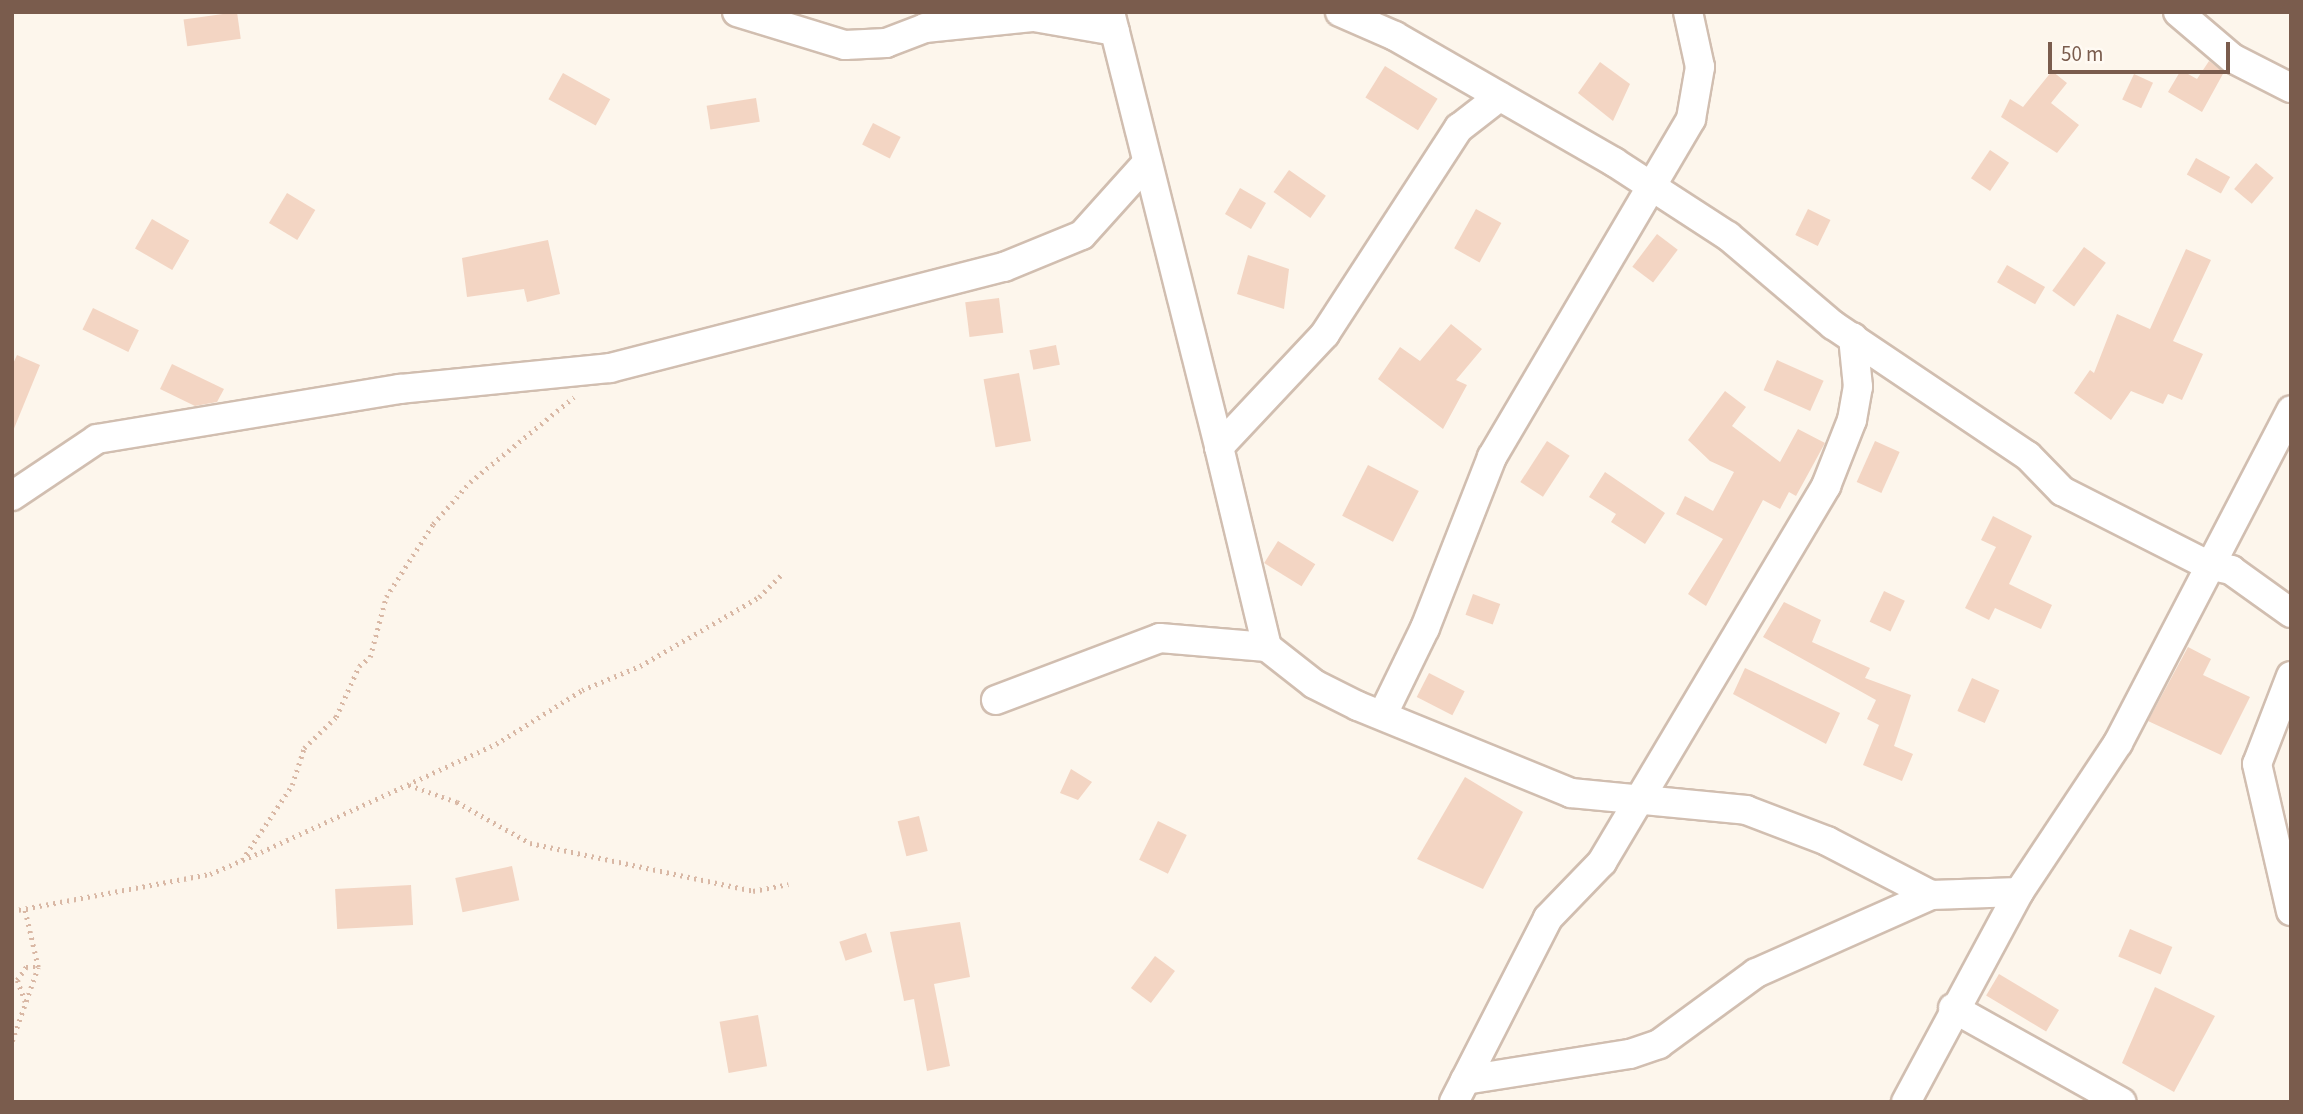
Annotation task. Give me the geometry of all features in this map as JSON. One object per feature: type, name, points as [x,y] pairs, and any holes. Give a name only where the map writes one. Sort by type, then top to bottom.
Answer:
[{"type":"street","points":[[737,12],[845,45],[887,43],[925,27],[1034,17],[1112,22],[1267,647]]},
{"type":"street","points":[[1340,12],[1499,97],[1728,236],[1853,337],[2028,456],[2062,491],[2208,565],[2231,570],[2291,613]]},
{"type":"street","points":[[1384,712],[1425,628],[1492,457],[1612,244],[1652,188],[1691,119],[1700,67],[1688,12]]},
{"type":"street","points":[[2178,12],[2232,58],[2291,88]]},
{"type":"street","points":[[1219,447],[1325,334],[1459,128],[1499,97]]},
{"type":"street","points":[[12,496],[97,439],[400,389],[610,368],[1004,267],[1082,235],[1146,164]]},
{"type":"street","points":[[1460,1091],[1548,918],[1588,882],[1719,675],[1826,486],[1854,409],[1853,337]]},
{"type":"street","points":[[1906,1102],[1953,1008],[2019,892],[2118,743],[2208,565],[2291,410]]},
{"type":"street","points":[[996,700],[1160,638],[1267,647],[1314,684],[1571,793],[1746,810],[1826,841],[1931,895]]},
{"type":"street","points":[[2291,676],[2257,764],[2291,911]]},
{"type":"street","points":[[1460,1091],[1659,1044],[1767,967],[1931,895],[2019,892]]},
{"type":"street","points":[[1953,1008],[2121,1102]]},
{"type":"path","points":[[242,860],[292,785],[304,748],[336,717],[359,666],[370,657],[386,597],[433,524],[470,482],[578,394]]},
{"type":"path","points":[[12,911],[24,907],[122,894],[210,874],[242,860],[496,744],[582,690],[640,666],[760,597],[784,572]]},
{"type":"path","points":[[409,785],[530,843],[753,891],[788,884]]},
{"type":"path","points":[[12,1041],[38,967],[24,907]]},
{"type":"path","points":[[25,1003],[17,980],[26,967],[38,967]]},
{"type":"building","points":[[237,12],[241,39],[187,46],[184,20]]},
{"type":"building","points":[[2209,61],[2224,72],[2202,112],[2168,92],[2181,70],[2197,79]]},
{"type":"building","points":[[1600,62],[1630,84],[1613,121],[1578,93]]},
{"type":"building","points":[[1385,66],[1438,99],[1418,130],[1365,97]]},
{"type":"building","points":[[2052,71],[2067,83],[2051,103],[2079,125],[2057,153],[2001,117],[2010,99],[2023,107]]},
{"type":"building","points":[[563,73],[610,99],[596,125],[548,99]]},
{"type":"building","points":[[2134,74],[2153,83],[2141,108],[2122,99]]},
{"type":"building","points":[[756,98],[760,122],[710,130],[707,106]]},
{"type":"building","points":[[873,123],[901,137],[890,158],[862,144]]},
{"type":"building","points":[[1990,150],[2009,163],[1990,191],[1971,178]]},
{"type":"building","points":[[2196,158],[2230,177],[2221,194],[2187,175]]},
{"type":"building","points":[[2256,163],[2274,178],[2252,204],[2234,189]]},
{"type":"building","points":[[1289,170],[1326,196],[1310,218],[1274,192]]},
{"type":"building","points":[[1240,188],[1266,203],[1251,229],[1225,214]]},
{"type":"building","points":[[287,193],[315,210],[297,240],[269,223]]},
{"type":"building","points":[[1476,209],[1501,223],[1480,262],[1454,248]]},
{"type":"building","points":[[1808,209],[1830,220],[1818,246],[1795,235]]},
{"type":"building","points":[[152,219],[189,240],[172,270],[135,248]]},
{"type":"building","points":[[1657,234],[1678,250],[1653,282],[1632,267]]},
{"type":"building","points":[[548,240],[560,294],[527,302],[524,289],[467,297],[462,258]]},
{"type":"building","points":[[2084,247],[2106,263],[2074,307],[2052,291]]},
{"type":"building","points":[[2186,249],[2211,260],[2173,341],[2203,354],[2182,400],[2168,394],[2163,404],[2131,391],[2111,420],[2074,393],[2090,370],[2094,373],[2117,314],[2150,329]]},
{"type":"building","points":[[1248,255],[1289,269],[1284,309],[1237,294]]},
{"type":"building","points":[[2007,265],[2045,287],[2035,304],[1997,282]]},
{"type":"building","points":[[999,298],[1003,333],[970,337],[965,302]]},
{"type":"building","points":[[93,308],[139,330],[128,352],[82,330]]},
{"type":"building","points":[[1451,324],[1482,349],[1456,380],[1467,385],[1443,429],[1378,379],[1400,347],[1420,361]]},
{"type":"building","points":[[1056,345],[1060,365],[1033,370],[1029,350]]},
{"type":"building","points":[[17,355],[40,365],[13,431],[12,366]]},
{"type":"building","points":[[1777,360],[1824,381],[1810,411],[1764,390]]},
{"type":"building","points":[[172,364],[224,389],[217,402],[195,406],[160,389]]},
{"type":"building","points":[[1019,373],[1031,441],[996,447],[984,379]]},
{"type":"building","points":[[1725,391],[1746,407],[1732,426],[1780,462],[1798,429],[1825,443],[1796,496],[1789,492],[1780,509],[1763,500],[1706,606],[1688,594],[1723,539],[1676,514],[1685,496],[1713,511],[1734,472],[1710,461],[1688,440]]},
{"type":"building","points":[[1547,441],[1570,456],[1543,497],[1520,482]]},
{"type":"building","points":[[1875,441],[1900,452],[1881,493],[1857,482]]},
{"type":"building","points":[[1368,465],[1419,491],[1393,542],[1342,516]]},
{"type":"building","points":[[1605,472],[1665,513],[1645,544],[1611,522],[1616,514],[1589,497]]},
{"type":"building","points":[[1993,516],[2032,536],[2009,584],[2052,605],[2041,629],[1995,608],[1989,620],[1965,608],[1996,547],[1981,540]]},
{"type":"building","points":[[1278,541],[1315,564],[1302,586],[1264,563]]},
{"type":"building","points":[[1884,591],[1905,601],[1890,632],[1870,622]]},
{"type":"building","points":[[1473,594],[1500,604],[1493,625],[1465,615]]},
{"type":"building","points":[[1784,602],[1821,620],[1812,642],[1870,668],[1865,678],[1911,695],[1894,746],[1913,754],[1902,781],[1863,765],[1879,725],[1867,719],[1876,700],[1763,637]]},
{"type":"building","points":[[2188,647],[2211,659],[2203,675],[2250,697],[2221,755],[2148,721]]},
{"type":"building","points":[[1745,668],[1840,713],[1826,744],[1733,694]]},
{"type":"building","points":[[1429,673],[1465,691],[1452,715],[1417,697]]},
{"type":"building","points":[[1972,678],[1999,690],[1985,723],[1957,711]]},
{"type":"building","points":[[1071,769],[1092,782],[1078,800],[1060,793]]},
{"type":"building","points":[[1465,777],[1523,812],[1483,889],[1417,859]]},
{"type":"building","points":[[919,816],[928,851],[906,856],[898,821]]},
{"type":"building","points":[[1158,821],[1187,835],[1168,874],[1139,860]]},
{"type":"building","points":[[512,866],[519,900],[463,912],[455,878]]},
{"type":"building","points":[[411,885],[413,925],[337,929],[335,889]]},
{"type":"building","points":[[960,922],[970,977],[934,984],[950,1066],[927,1071],[914,999],[904,1001],[890,932]]},
{"type":"building","points":[[2130,929],[2172,947],[2161,975],[2118,957]]},
{"type":"building","points":[[866,933],[872,952],[846,961],[839,942]]},
{"type":"building","points":[[1155,956],[1175,971],[1151,1003],[1131,988]]},
{"type":"building","points":[[1999,974],[2059,1010],[2046,1031],[1986,995]]},
{"type":"building","points":[[2155,987],[2215,1016],[2174,1092],[2122,1063]]},
{"type":"building","points":[[758,1015],[767,1066],[729,1073],[720,1022]]}]
